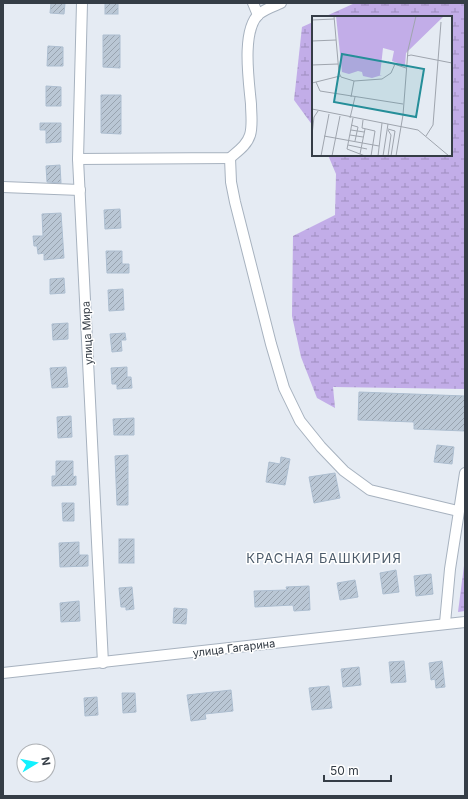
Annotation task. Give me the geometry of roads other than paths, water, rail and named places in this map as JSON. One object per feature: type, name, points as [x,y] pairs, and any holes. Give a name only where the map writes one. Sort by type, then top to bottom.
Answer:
[{"type":"street","name":"улица Мира","points":[[82,3],[78,159],[103,663]]},
{"type":"street","points":[[253,3],[258,15]]},
{"type":"street","points":[[78,159],[230,158],[244,146],[250,136],[252,124],[247,65],[248,44],[252,25],[258,15],[281,3]]},
{"type":"street","points":[[230,158],[231,182],[235,202],[271,344],[284,388],[300,421],[339,466],[370,490],[458,511]]},
{"type":"street","points":[[3,187],[80,190]]},
{"type":"street","points":[[445,623],[450,569],[465,473]]},
{"type":"street","name":"улица Гагарина","points":[[3,673],[103,663],[445,623],[465,622]]},
{"type":"district","name":"КРАСНАЯ БАШКИРИЯ","points":[[324,558]]}]
